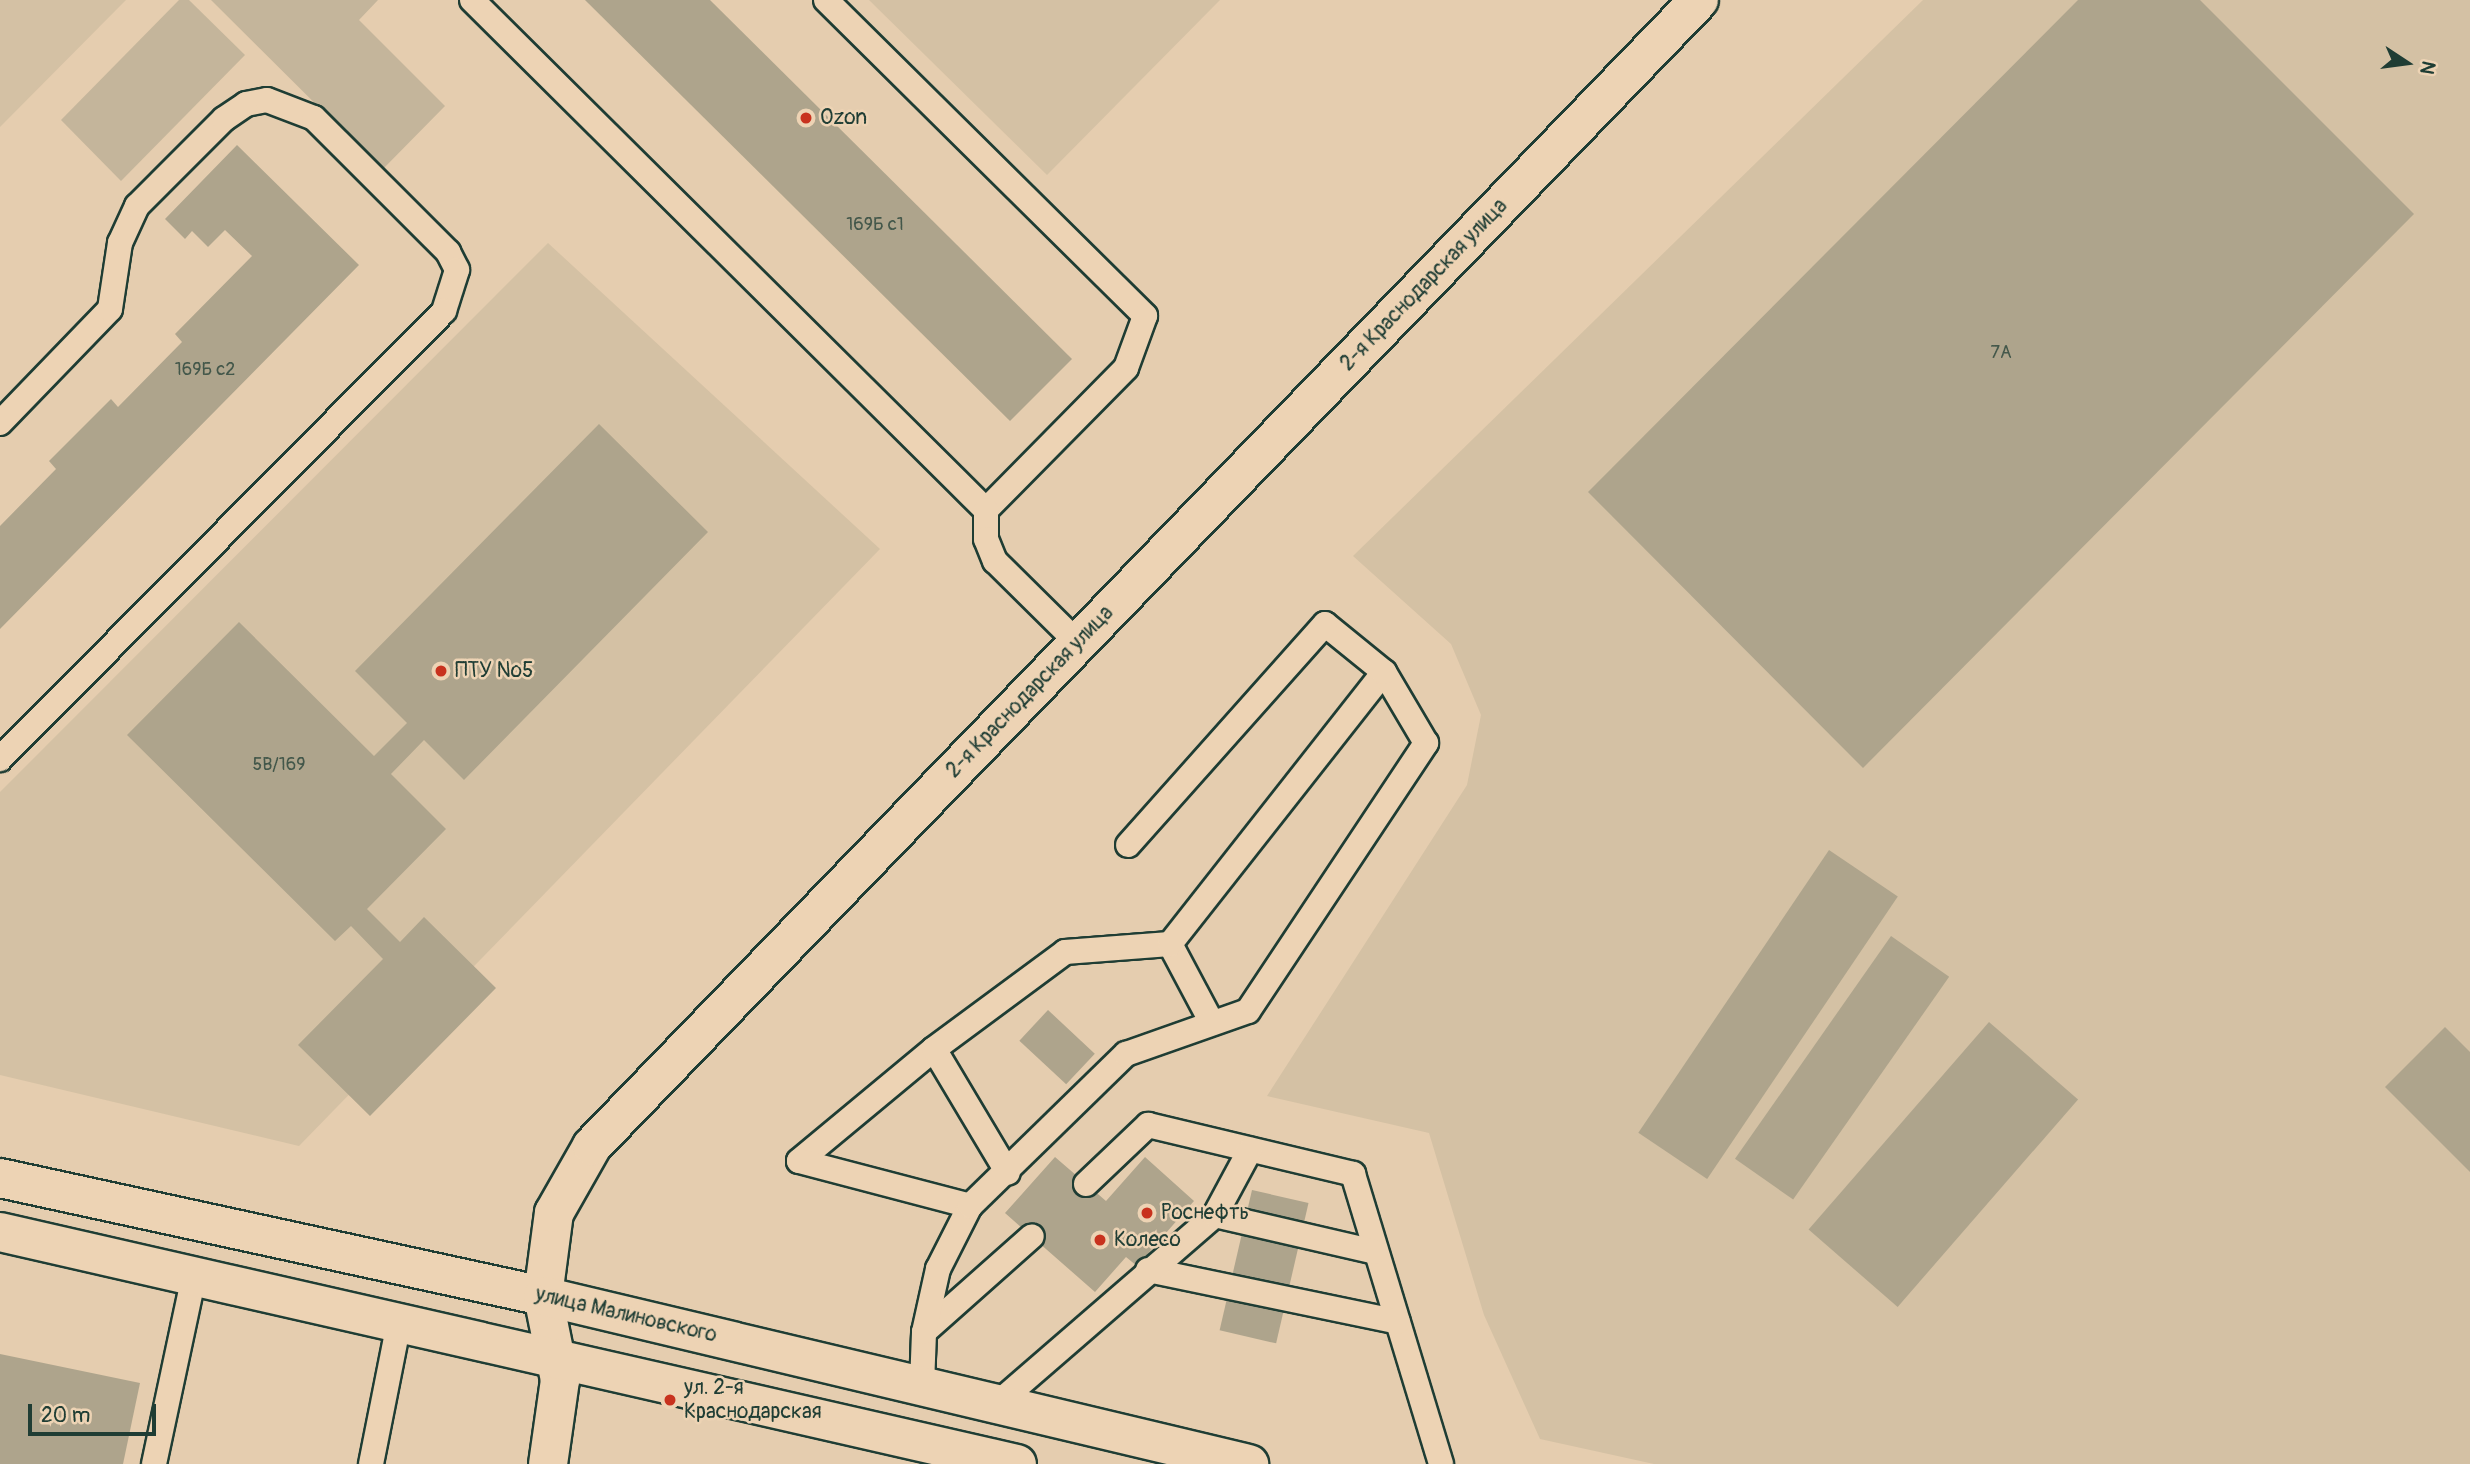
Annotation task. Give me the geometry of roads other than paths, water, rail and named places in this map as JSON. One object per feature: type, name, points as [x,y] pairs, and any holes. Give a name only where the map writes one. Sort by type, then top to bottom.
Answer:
[{"type":"main road","name":"2-я Краснодарская улица","points":[[548,1464],[559,1400],[557,1356],[544,1296],[554,1213],[592,1146],[1699,0]]},
{"type":"main road","name":"улица Малиновского","points":[[0,1178],[544,1296],[1249,1464]]},
{"type":"main road","points":[[0,1232],[557,1356],[1017,1464]]},
{"type":"lane","points":[[472,0],[986,510]]},
{"type":"lane","points":[[826,0],[1145,316],[1126,368],[986,510],[986,539],[995,561],[1078,643]]},
{"type":"lane","points":[[0,423],[110,309],[120,243],[137,206],[224,118],[246,104],[267,100],[314,118],[448,252],[457,270],[444,311],[0,759]]},
{"type":"lane","points":[[922,1385],[924,1332],[938,1269],[970,1206],[1008,1173],[1126,1054],[1248,1011],[1426,743],[1384,672],[1325,624],[1128,845]]},
{"type":"lane","points":[[970,1206],[799,1161],[934,1049],[1065,952],[1170,944],[1384,672]]},
{"type":"lane","points":[[1170,944],[1213,1023]]},
{"type":"lane","points":[[934,1049],[1008,1173]]},
{"type":"lane","points":[[1086,1184],[1148,1125],[1353,1174],[1441,1464]]},
{"type":"lane","points":[[998,1403],[1148,1270],[1215,1215],[1250,1150]]},
{"type":"lane","points":[[1215,1215],[1375,1252]]},
{"type":"lane","points":[[924,1332],[1032,1236]]},
{"type":"lane","points":[[1148,1270],[1398,1322]]},
{"type":"lane","points":[[154,1464],[194,1276]]},
{"type":"lane","points":[[371,1464],[399,1322]]},
{"type":"place","name":"Ozon","points":[[806,118]]},
{"type":"place","name":"ПТУ №5","points":[[441,671]]},
{"type":"place","name":"Роснефть","points":[[1147,1213]]},
{"type":"place","name":"Колесо","points":[[1100,1240]]},
{"type":"place","name":"ул. 2-я Краснодарская","points":[[670,1400]]}]
